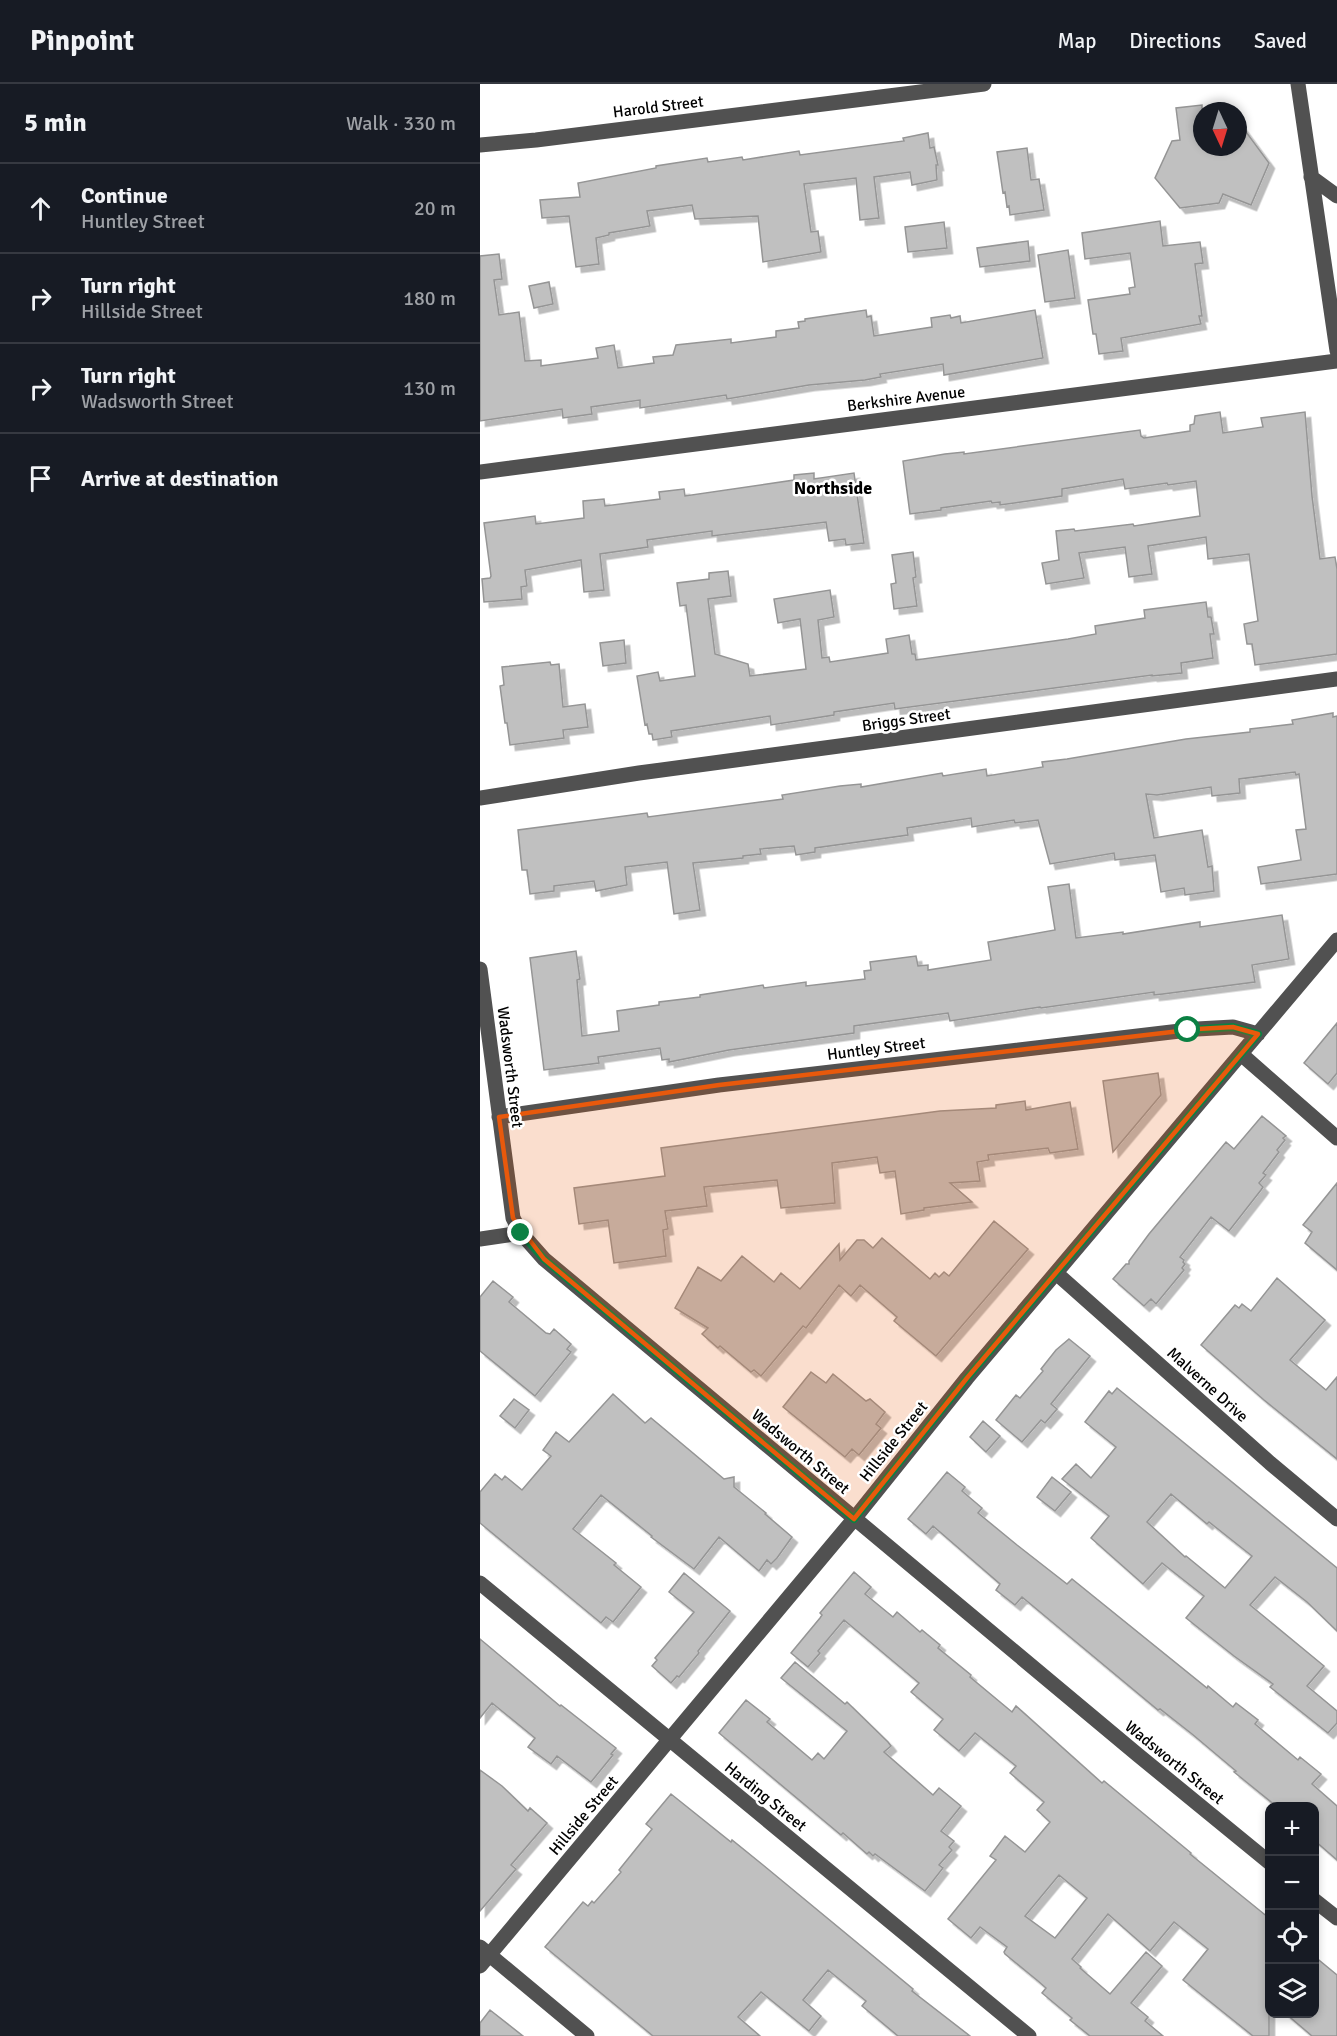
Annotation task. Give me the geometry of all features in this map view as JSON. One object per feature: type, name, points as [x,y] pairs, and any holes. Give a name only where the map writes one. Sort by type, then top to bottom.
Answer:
[{"type":"street","name":"Harold Street","points":[[480,145],[984,84]]},
{"type":"street","points":[[1298,84],[1337,351]]},
{"type":"street","points":[[1311,177],[1337,196]]},
{"type":"street","name":"Berkshire Avenue","points":[[480,472],[1337,360]]},
{"type":"street","name":"Briggs Street","points":[[480,798],[639,773],[1337,679]]},
{"type":"street","name":"Hillside Street","points":[[483,1956],[854,1519],[967,1378],[1337,940]]},
{"type":"street","name":"Wadsworth Street","points":[[480,969],[513,1218],[521,1233],[544,1259],[1265,1860]]},
{"type":"street","name":"Huntley Street","points":[[499,1117],[719,1085],[1197,1029],[1233,1027],[1258,1034]]},
{"type":"street","points":[[1242,1054],[1337,1137]]},
{"type":"street","points":[[480,1239],[521,1233]]},
{"type":"street","name":"Malverne Drive","points":[[1056,1273],[1270,1463],[1337,1519]]},
{"type":"street","name":"Harding Street","points":[[480,1583],[1029,2036]]},
{"type":"street","points":[[1319,1904],[1337,1918]]},
{"type":"street","points":[[483,1956],[587,2036]]},
{"type":"highlighted area","points":[[1233,1027],[1258,1034],[967,1378],[854,1519],[544,1259],[513,1218],[499,1117],[719,1085],[1197,1029]]},
{"type":"building","points":[[1193,106],[1193,156],[1247,156],[1247,133],[1269,163],[1251,205],[1223,194],[1219,203],[1180,208],[1155,178],[1172,141],[1180,140],[1176,108]]},
{"type":"building","points":[[928,133],[930,148],[934,147],[938,165],[936,165],[937,180],[912,185],[910,172],[874,177],[879,218],[860,220],[856,178],[804,184],[811,232],[818,231],[821,252],[763,262],[758,216],[695,219],[692,205],[647,211],[650,226],[609,233],[609,235],[596,238],[599,264],[576,267],[569,216],[542,218],[540,200],[580,197],[578,183],[656,168],[656,166],[707,158],[708,162],[742,157],[743,160],[799,151],[800,155],[904,141],[903,138]]},
{"type":"building","points":[[1027,148],[1031,180],[1039,179],[1044,210],[1010,215],[1005,192],[1003,193],[997,152]]},
{"type":"building","points":[[1160,221],[1163,246],[1200,242],[1203,263],[1195,264],[1201,324],[1121,338],[1123,351],[1099,354],[1096,334],[1093,334],[1088,300],[1130,294],[1129,288],[1135,287],[1130,253],[1085,259],[1082,233]]},
{"type":"building","points":[[944,222],[947,248],[908,252],[905,227]]},
{"type":"building","points":[[1028,241],[1030,261],[980,267],[977,248]]},
{"type":"building","points":[[1068,250],[1075,298],[1045,302],[1038,255]]},
{"type":"building","points":[[499,254],[502,279],[494,280],[499,315],[519,312],[525,361],[541,360],[541,366],[598,358],[596,348],[614,345],[618,368],[654,363],[653,357],[673,355],[676,345],[731,339],[731,343],[776,337],[776,331],[799,328],[798,322],[805,321],[805,319],[866,310],[867,317],[871,316],[874,336],[932,327],[931,318],[960,316],[961,323],[1035,310],[1043,358],[944,375],[943,364],[880,374],[881,377],[865,380],[809,385],[727,399],[726,395],[640,408],[640,400],[591,407],[592,414],[563,418],[562,409],[480,421],[480,256]]},
{"type":"building","points":[[549,282],[553,304],[534,308],[529,286]]},
{"type":"building","points":[[1220,412],[1223,433],[1263,427],[1261,418],[1305,412],[1320,559],[1335,557],[1337,569],[1337,654],[1255,665],[1252,644],[1247,644],[1244,624],[1258,621],[1249,554],[1208,559],[1206,537],[1148,546],[1152,574],[1129,577],[1125,547],[1079,553],[1084,578],[1046,584],[1042,563],[1059,560],[1056,531],[1133,524],[1134,526],[1200,516],[1196,481],[1125,489],[1123,479],[1062,489],[1062,496],[1000,505],[1000,502],[992,503],[991,501],[910,514],[903,461],[1140,430],[1144,438],[1190,431],[1190,425],[1194,424],[1195,416]]},
{"type":"building","points":[[814,473],[814,479],[854,473],[864,543],[846,545],[845,539],[829,541],[826,522],[712,536],[712,531],[647,540],[648,547],[600,554],[604,590],[584,592],[581,560],[525,570],[527,586],[521,587],[522,599],[484,602],[482,579],[491,576],[484,523],[535,516],[536,524],[584,518],[583,501],[604,499],[605,506],[660,499],[659,492],[684,489],[685,496],[794,480],[794,475]]},
{"type":"building","points":[[913,552],[916,577],[913,578],[917,606],[894,609],[891,584],[896,583],[892,555]]},
{"type":"building","points":[[728,571],[731,596],[708,599],[715,654],[748,664],[750,676],[806,669],[800,619],[778,623],[774,599],[830,590],[834,617],[818,620],[822,658],[829,657],[830,662],[888,653],[886,639],[909,635],[912,654],[915,654],[916,660],[1068,639],[1096,634],[1095,626],[1145,618],[1144,610],[1206,602],[1214,634],[1210,634],[1213,658],[1181,663],[1182,673],[895,709],[894,703],[771,725],[770,716],[671,731],[672,737],[653,740],[647,724],[645,725],[637,676],[658,672],[660,681],[695,676],[686,605],[680,606],[677,583],[709,579],[709,573]]},
{"type":"building","points":[[624,640],[626,663],[603,666],[600,643]]},
{"type":"building","points":[[550,662],[551,665],[559,664],[563,707],[585,704],[588,727],[563,730],[564,738],[510,745],[500,686],[504,685],[502,667]]},
{"type":"building","points":[[1333,713],[1333,717],[1337,716],[1337,874],[1261,884],[1258,867],[1301,860],[1296,830],[1306,829],[1299,774],[1296,775],[1295,772],[1239,779],[1240,793],[1212,796],[1211,787],[1157,795],[1146,794],[1154,838],[1202,830],[1208,867],[1212,866],[1214,891],[1185,895],[1184,888],[1161,892],[1155,855],[1115,860],[1114,853],[1050,864],[1038,820],[1015,823],[1014,820],[972,827],[971,818],[907,828],[908,835],[815,848],[815,852],[796,855],[794,846],[760,849],[761,854],[743,856],[743,858],[693,863],[700,910],[674,914],[667,862],[625,867],[627,885],[596,891],[594,881],[554,886],[554,891],[530,894],[527,870],[522,870],[518,830],[647,813],[648,817],[783,799],[782,795],[840,786],[861,784],[861,787],[942,773],[943,776],[986,769],[987,776],[1043,767],[1042,762],[1186,739],[1250,732],[1250,729],[1293,724],[1292,720]]},
{"type":"building","points":[[1069,884],[1076,938],[1123,932],[1123,934],[1200,922],[1200,927],[1282,915],[1289,959],[1252,965],[1255,982],[1154,995],[1154,992],[950,1021],[948,1013],[854,1026],[854,1033],[729,1050],[669,1062],[669,1059],[662,1060],[660,1048],[598,1057],[599,1063],[544,1070],[530,958],[576,951],[580,979],[577,980],[582,1036],[619,1031],[617,1011],[659,1005],[659,1002],[763,985],[764,988],[806,982],[806,986],[865,979],[864,971],[871,970],[870,962],[916,956],[918,966],[928,965],[928,970],[991,960],[988,942],[1055,930],[1048,887]]},
{"type":"building","points":[[1337,1023],[1337,1073],[1328,1084],[1304,1063]]},
{"type":"building","points":[[1158,1073],[1161,1095],[1113,1152],[1103,1081]]},
{"type":"building","points":[[1025,1101],[1026,1110],[1070,1102],[1078,1149],[1050,1153],[1048,1148],[988,1155],[989,1160],[977,1162],[980,1181],[950,1183],[972,1202],[924,1208],[924,1210],[901,1214],[895,1171],[880,1173],[877,1157],[832,1163],[835,1203],[781,1208],[777,1180],[704,1187],[707,1206],[665,1211],[668,1229],[663,1230],[666,1256],[614,1263],[608,1220],[579,1224],[574,1188],[665,1176],[661,1148],[940,1111],[996,1108],[996,1105]]},
{"type":"building","points":[[1262,1116],[1286,1136],[1277,1150],[1279,1152],[1263,1173],[1266,1175],[1259,1183],[1263,1187],[1229,1231],[1211,1217],[1180,1257],[1184,1260],[1185,1264],[1182,1268],[1184,1270],[1156,1304],[1151,1299],[1144,1306],[1113,1279],[1126,1264],[1129,1264],[1149,1234],[1226,1142],[1234,1149]]},
{"type":"building","points":[[1337,1183],[1337,1270],[1305,1243],[1312,1232],[1303,1225]]},
{"type":"building","points":[[994,1221],[1028,1249],[936,1356],[894,1321],[897,1317],[860,1285],[851,1296],[839,1285],[806,1328],[803,1326],[761,1376],[754,1370],[751,1372],[702,1334],[708,1328],[675,1308],[698,1267],[721,1281],[742,1256],[774,1282],[781,1273],[800,1289],[839,1244],[840,1260],[857,1240],[864,1240],[873,1248],[882,1238],[930,1279],[935,1273],[939,1277],[944,1272],[949,1276]]},
{"type":"building","points":[[1277,1278],[1325,1320],[1290,1360],[1326,1390],[1337,1377],[1337,1459],[1201,1345],[1235,1305],[1239,1308],[1242,1304],[1251,1311]]},
{"type":"building","points":[[493,1281],[513,1297],[509,1302],[546,1333],[550,1334],[554,1329],[571,1344],[567,1349],[571,1352],[535,1396],[480,1351],[480,1297]]},
{"type":"building","points":[[1069,1339],[1090,1356],[1051,1404],[1057,1409],[1045,1423],[1041,1420],[1022,1442],[996,1420],[1016,1395],[1020,1398],[1043,1371],[1041,1369],[1056,1350]]},
{"type":"building","points":[[811,1372],[826,1383],[833,1374],[866,1401],[870,1399],[885,1412],[876,1424],[881,1428],[859,1455],[852,1449],[845,1457],[783,1407]]},
{"type":"building","points":[[1117,1388],[1337,1568],[1337,1631],[1307,1602],[1275,1577],[1250,1605],[1324,1666],[1307,1686],[1337,1711],[1337,1723],[1328,1733],[1270,1687],[1273,1684],[1186,1618],[1204,1596],[1162,1563],[1143,1584],[1091,1538],[1109,1516],[1062,1479],[1076,1464],[1091,1478],[1116,1447],[1085,1422],[1109,1391],[1112,1394]],"holes":[[[1171,1494],[1207,1524],[1209,1522],[1252,1556],[1225,1588],[1185,1557],[1147,1522]]]},
{"type":"building","points":[[613,1394],[645,1423],[651,1418],[724,1479],[734,1477],[734,1487],[792,1537],[771,1564],[767,1560],[759,1571],[719,1537],[694,1569],[601,1495],[573,1529],[616,1563],[614,1565],[641,1587],[613,1622],[606,1617],[601,1623],[480,1523],[480,1492],[495,1474],[502,1480],[505,1476],[522,1490],[551,1456],[543,1450],[556,1432],[569,1442]]},
{"type":"building","points":[[514,1399],[529,1410],[515,1428],[500,1416]]},
{"type":"building","points":[[983,1421],[1000,1436],[986,1452],[970,1437]]},
{"type":"building","points":[[947,1472],[965,1487],[962,1491],[982,1508],[978,1513],[1017,1545],[1067,1584],[1072,1579],[1207,1688],[1208,1686],[1233,1707],[1236,1703],[1258,1720],[1255,1724],[1298,1760],[1300,1757],[1321,1774],[1312,1784],[1337,1806],[1337,1860],[1319,1844],[1319,1802],[1271,1802],[1192,1734],[1160,1709],[1158,1710],[1022,1597],[1015,1605],[996,1590],[1000,1584],[933,1526],[926,1534],[908,1519]]},
{"type":"building","points":[[1052,1477],[1071,1492],[1055,1511],[1037,1497]]},
{"type":"building","points":[[854,1572],[871,1587],[865,1594],[893,1617],[897,1612],[920,1632],[922,1630],[940,1645],[938,1648],[1012,1712],[1016,1706],[1102,1783],[1104,1781],[1265,1915],[1265,2018],[1269,2018],[1269,2036],[1253,2036],[1183,1980],[1208,1949],[1174,1922],[1150,1951],[1108,1914],[1072,1959],[1110,1994],[1146,1952],[1162,1966],[1131,2003],[1148,2017],[1145,2021],[1163,2036],[1090,2036],[1042,1993],[1046,1988],[1005,1954],[1007,1947],[980,1927],[971,1938],[948,1919],[996,1860],[990,1856],[1005,1836],[1025,1852],[1050,1822],[1037,1810],[1044,1802],[1010,1773],[1016,1766],[975,1733],[959,1751],[934,1730],[943,1719],[911,1692],[919,1683],[844,1620],[808,1667],[791,1653],[822,1615],[820,1613]],"holes":[[[1059,1875],[1087,1898],[1055,1938],[1025,1916]]]},
{"type":"building","points":[[684,1573],[730,1611],[698,1651],[699,1653],[671,1683],[652,1666],[657,1660],[655,1658],[694,1612],[669,1592]]},
{"type":"building","points":[[480,1639],[560,1706],[616,1748],[591,1782],[557,1756],[551,1764],[528,1747],[535,1738],[492,1703],[480,1718]]},
{"type":"building","points":[[795,1662],[845,1704],[847,1702],[891,1746],[884,1752],[933,1795],[939,1788],[961,1806],[941,1831],[954,1841],[949,1847],[952,1850],[939,1865],[943,1868],[925,1891],[875,1854],[873,1856],[869,1852],[867,1854],[843,1833],[841,1835],[719,1733],[746,1700],[770,1719],[767,1722],[812,1760],[818,1753],[824,1759],[847,1731],[781,1678]]},
{"type":"building","points":[[480,1770],[502,1786],[528,1811],[530,1808],[547,1823],[511,1865],[516,1869],[480,1911]]},
{"type":"building","points":[[671,1794],[763,1865],[913,1989],[912,1991],[970,2036],[898,2036],[862,2006],[866,2001],[828,1970],[803,2000],[821,2016],[809,2031],[761,1992],[738,2017],[760,2036],[653,2036],[545,1947],[583,1902],[588,1906],[592,1901],[594,1903],[621,1872],[619,1870],[652,1829],[646,1824]]},
{"type":"building","points":[[1319,1960],[1337,1975],[1337,2036],[1312,2036],[1291,2018],[1319,2018]]},
{"type":"building","points":[[490,2010],[523,2036],[480,2036],[480,2023]]},
{"type":"district","name":"Northside","points":[[833,488]]},
{"type":"route","points":[[521,1233],[544,1259],[854,1519],[967,1378],[1258,1034],[1233,1027],[1188,1030]]}]
